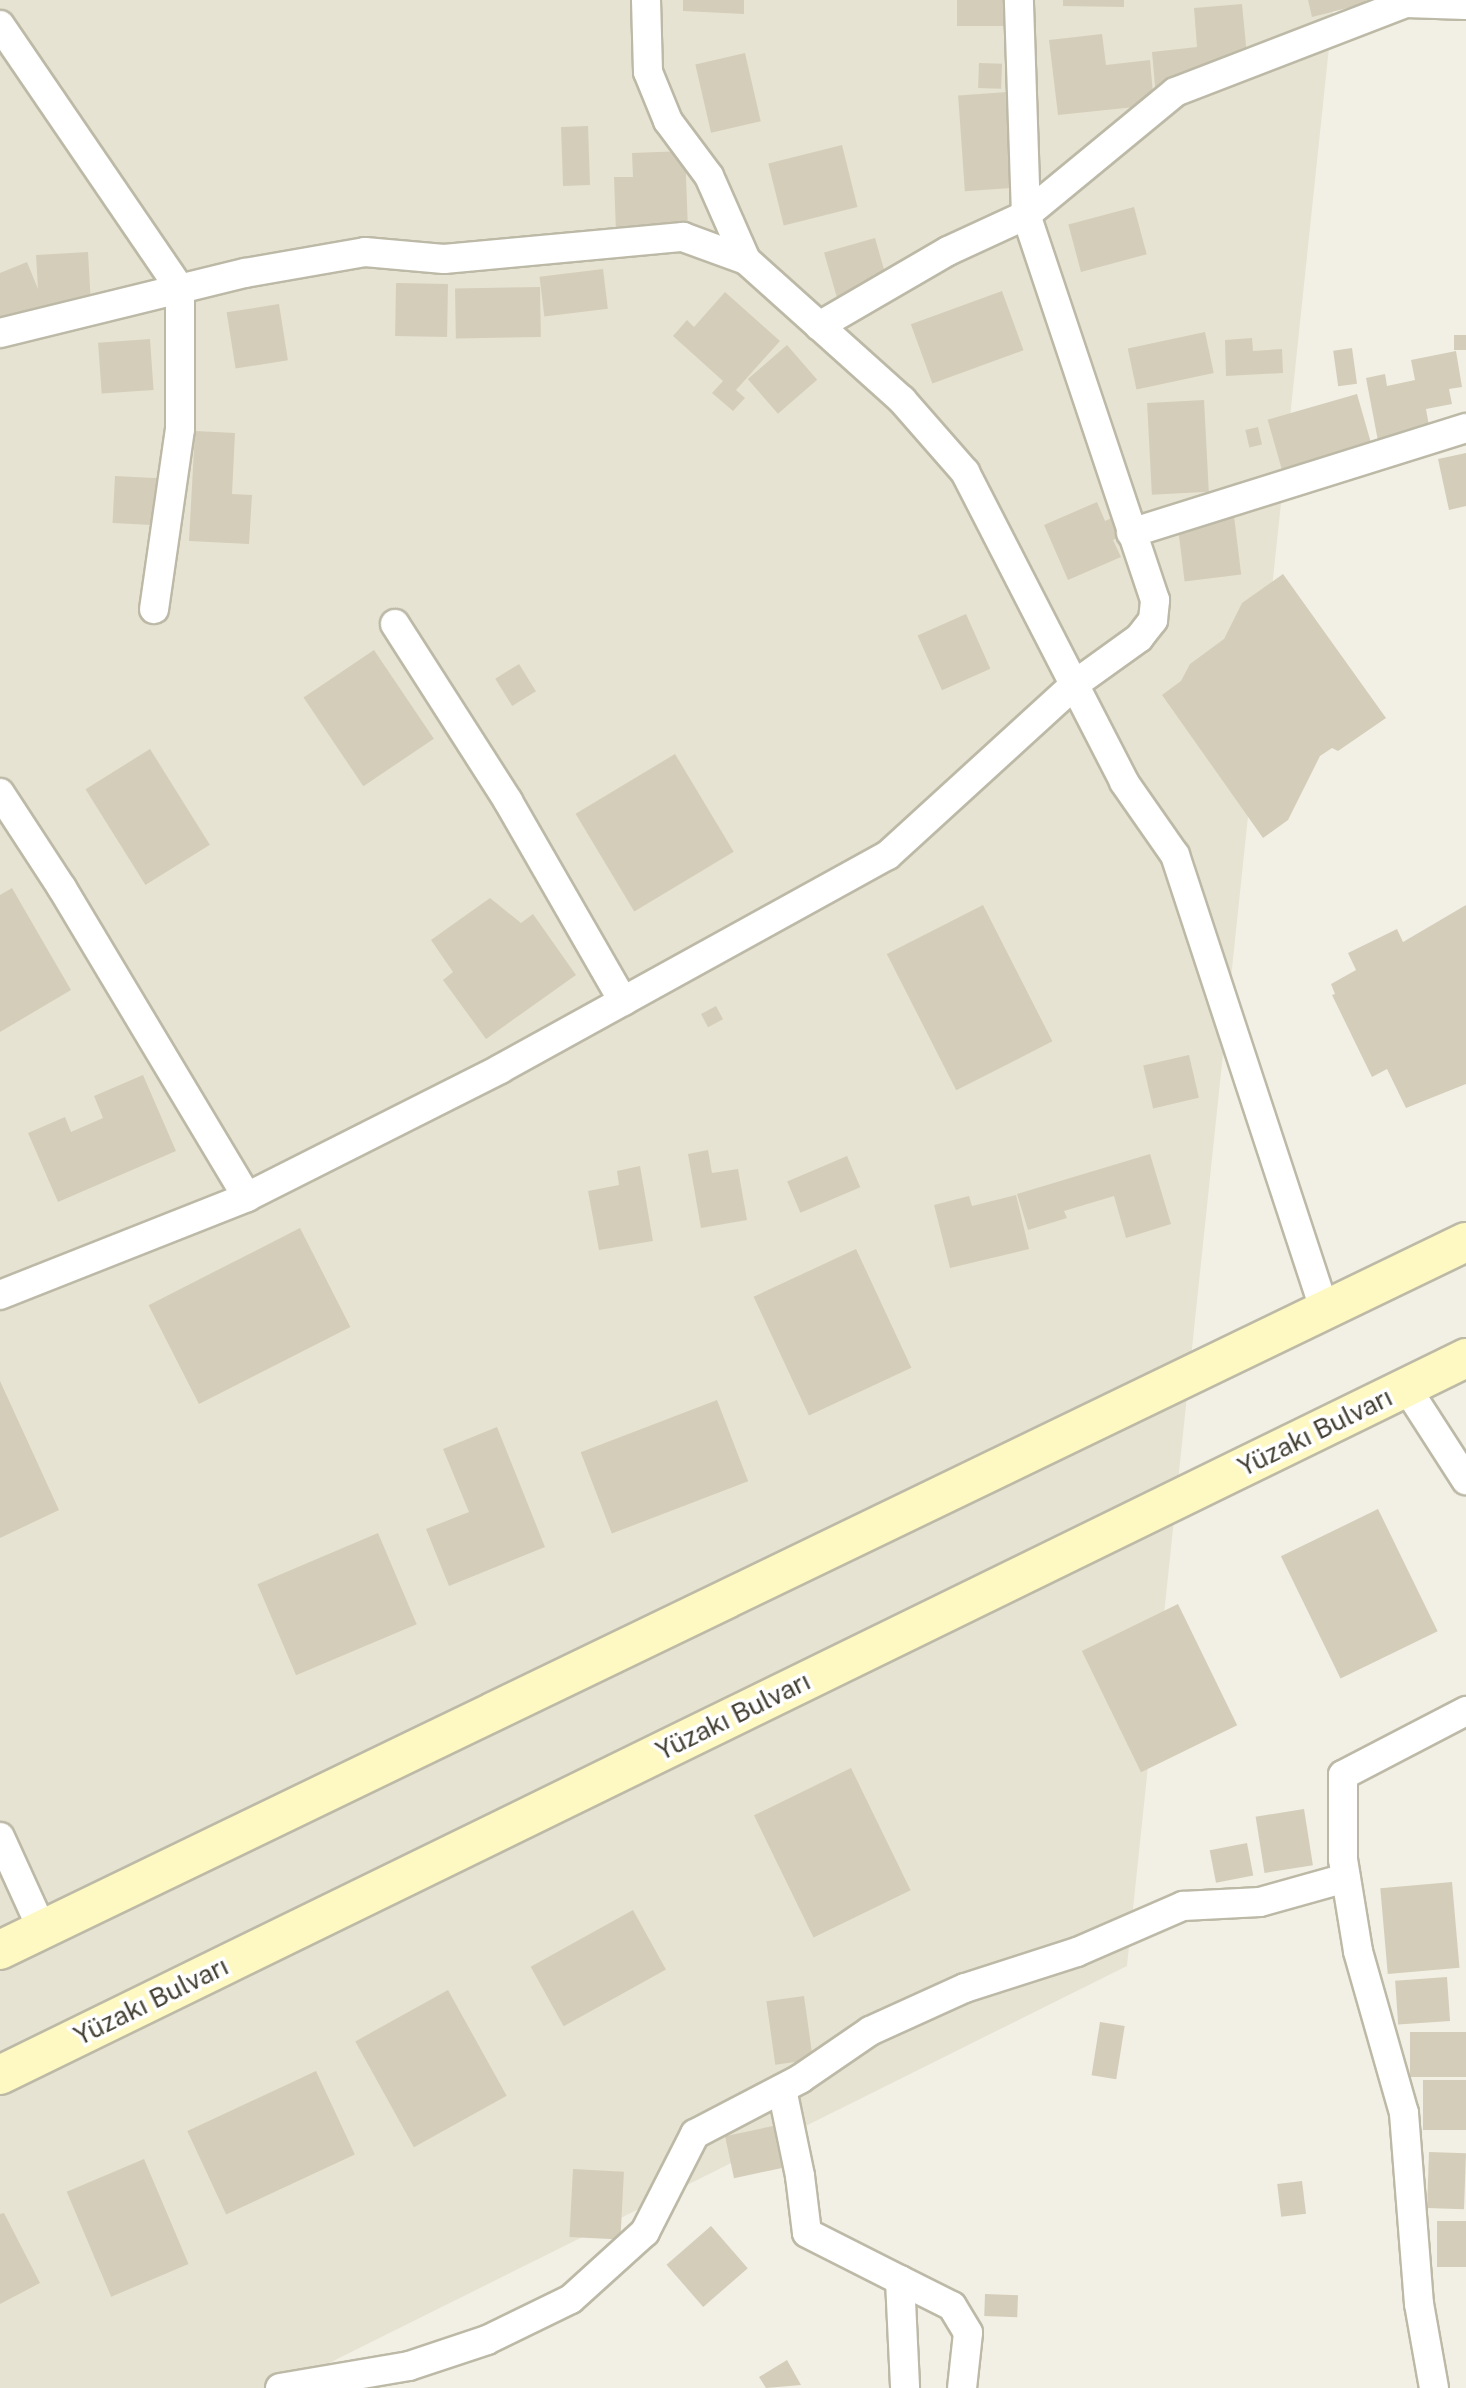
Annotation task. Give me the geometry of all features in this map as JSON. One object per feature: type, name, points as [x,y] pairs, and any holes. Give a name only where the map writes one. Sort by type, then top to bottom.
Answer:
[{"type":"main road","points":[[0,1950],[1466,1242]]},
{"type":"main road","name":"Yüzakı Bulvarı","points":[[0,2075],[1466,1358]]},
{"type":"street","points":[[646,0],[648,72],[668,121],[709,176],[746,260]]},
{"type":"street","points":[[0,1295],[247,1197],[500,1069],[888,855],[1075,684],[1139,638],[1153,620],[1155,600],[1026,215],[1019,0]]},
{"type":"street","points":[[819,326],[948,251],[1026,215],[1175,92],[1406,3],[1466,5]]},
{"type":"street","points":[[0,25],[180,289],[180,429],[154,609]]},
{"type":"street","points":[[0,333],[180,289],[365,252],[444,259],[683,237],[746,260],[902,400],[965,472],[1124,782],[1175,855],[1325,1311]]},
{"type":"street","points":[[1131,533],[1466,428]]},
{"type":"street","points":[[395,624],[508,801],[623,1001]]},
{"type":"street","points":[[0,793],[62,888],[247,1197]]},
{"type":"street","points":[[1406,1387],[1466,1480]]},
{"type":"street","points":[[1434,2388],[1419,2304],[1404,2113],[1358,1951],[1346,1878],[1343,1775],[1466,1711]]},
{"type":"street","points":[[0,1837],[42,1929]]},
{"type":"street","points":[[280,2388],[409,2366],[487,2340],[571,2299],[645,2232],[695,2134],[782,2089],[870,2031],[938,2000],[1077,1952],[1183,1906],[1260,1902],[1346,1878]]},
{"type":"street","points":[[782,2089],[800,2176],[807,2233],[952,2306],[968,2333],[962,2388]]},
{"type":"street","points":[[900,2280],[905,2388]]},
{"type":"shaded area","points":[[0,0],[1334,0],[1127,1966],[279,2388],[0,2388]]},
{"type":"building","points":[[683,0],[744,0],[744,14],[683,11]]},
{"type":"building","points":[[957,0],[1010,0],[1010,26],[957,26]]},
{"type":"building","points":[[1063,0],[1124,0],[1124,7],[1063,6]]},
{"type":"building","points":[[1308,0],[1366,0],[1367,3],[1312,17]]},
{"type":"building","points":[[1242,4],[1248,66],[1156,97],[1152,52],[1197,47],[1194,8]]},
{"type":"building","points":[[1102,34],[1106,65],[1150,60],[1154,105],[1058,115],[1049,40]]},
{"type":"building","points":[[745,53],[761,121],[711,133],[695,64]]},
{"type":"building","points":[[979,63],[1002,64],[1001,89],[978,88]]},
{"type":"building","points":[[1022,91],[1029,187],[965,191],[958,95]]},
{"type":"building","points":[[588,126],[590,185],[563,186],[561,127]]},
{"type":"building","points":[[842,145],[857,207],[784,225],[768,163]]},
{"type":"building","points":[[685,151],[688,230],[616,233],[614,177],[633,177],[632,153]]},
{"type":"building","points":[[1134,207],[1147,254],[1081,272],[1068,225]]},
{"type":"building","points":[[875,238],[890,290],[839,305],[824,253]]},
{"type":"building","points":[[88,252],[91,305],[45,307],[47,311],[0,330],[0,273],[27,262],[38,289],[36,255]]},
{"type":"building","points":[[603,269],[608,309],[544,317],[539,277]]},
{"type":"building","points":[[396,283],[448,284],[447,337],[395,336]]},
{"type":"building","points":[[540,287],[541,337],[456,338],[455,288]]},
{"type":"building","points":[[1002,291],[1024,350],[932,383],[911,324]]},
{"type":"building","points":[[725,292],[780,341],[736,390],[745,398],[733,411],[712,393],[723,381],[673,336],[687,320],[694,327]]},
{"type":"building","points":[[279,304],[288,360],[236,369],[227,312]]},
{"type":"building","points":[[1205,332],[1214,373],[1136,390],[1128,348]]},
{"type":"building","points":[[1454,335],[1466,335],[1466,350],[1454,350]]},
{"type":"building","points":[[1252,338],[1253,351],[1282,349],[1283,373],[1226,376],[1225,340]]},
{"type":"building","points":[[150,339],[154,390],[102,394],[98,343]]},
{"type":"building","points":[[787,345],[817,380],[778,414],[748,379]]},
{"type":"building","points":[[1352,348],[1357,384],[1338,386],[1333,351]]},
{"type":"building","points":[[1456,351],[1462,387],[1449,389],[1452,404],[1426,409],[1430,431],[1378,441],[1366,378],[1385,374],[1387,386],[1415,380],[1411,360]]},
{"type":"building","points":[[1357,394],[1373,450],[1284,475],[1268,420]]},
{"type":"building","points":[[1204,400],[1209,492],[1152,495],[1147,403]]},
{"type":"building","points":[[1258,427],[1262,445],[1249,447],[1245,430]]},
{"type":"building","points":[[195,431],[235,433],[232,494],[252,495],[249,544],[189,541]]},
{"type":"building","points":[[1466,453],[1466,506],[1449,510],[1438,459]]},
{"type":"building","points":[[115,476],[159,478],[156,525],[113,523]]},
{"type":"building","points":[[1097,502],[1105,521],[1114,517],[1122,536],[1113,540],[1121,557],[1068,580],[1044,525]]},
{"type":"building","points":[[1234,516],[1241,575],[1185,582],[1177,523]]},
{"type":"building","points":[[1283,574],[1386,718],[1338,751],[1332,748],[1320,756],[1288,820],[1263,838],[1162,695],[1181,681],[1190,664],[1224,639],[1242,603]]},
{"type":"building","points":[[966,614],[990,669],[942,690],[918,636]]},
{"type":"building","points":[[374,650],[434,739],[363,786],[304,698]]},
{"type":"building","points":[[519,664],[536,691],[512,706],[495,679]]},
{"type":"building","points":[[150,749],[210,845],[145,885],[86,789]]},
{"type":"building","points":[[675,754],[734,852],[634,911],[576,814]]},
{"type":"building","points":[[12,888],[71,990],[0,1032],[0,895]]},
{"type":"building","points":[[490,898],[521,923],[533,914],[576,975],[486,1039],[443,980],[453,972],[431,940]]},
{"type":"building","points":[[983,905],[1052,1041],[956,1090],[887,954]]},
{"type":"building","points":[[1466,905],[1466,1084],[1406,1108],[1387,1069],[1372,1077],[1332,995],[1335,994],[1331,984],[1356,970],[1348,953],[1397,929],[1403,942]]},
{"type":"building","points":[[716,1006],[723,1019],[708,1027],[701,1014]]},
{"type":"building","points":[[1189,1055],[1199,1098],[1153,1108],[1143,1066]]},
{"type":"building","points":[[143,1075],[176,1151],[58,1202],[28,1133],[65,1117],[71,1132],[103,1118],[94,1096]]},
{"type":"building","points":[[708,1150],[712,1173],[738,1169],[747,1220],[701,1228],[688,1154]]},
{"type":"building","points":[[1150,1154],[1171,1224],[1126,1238],[1114,1196],[1064,1211],[1067,1218],[1028,1230],[1017,1194]]},
{"type":"building","points":[[847,1156],[860,1187],[800,1213],[787,1181]]},
{"type":"building","points":[[640,1166],[653,1241],[599,1250],[588,1191],[619,1185],[617,1171]]},
{"type":"building","points":[[1016,1195],[1029,1249],[950,1268],[934,1205],[969,1196],[972,1206]]},
{"type":"building","points":[[300,1228],[350,1327],[199,1404],[149,1305]]},
{"type":"building","points":[[856,1249],[911,1368],[809,1415],[754,1297]]},
{"type":"building","points":[[0,1381],[59,1510],[0,1538]]},
{"type":"building","points":[[717,1400],[748,1481],[612,1534],[581,1452]]},
{"type":"building","points":[[497,1427],[545,1547],[449,1586],[426,1529],[469,1512],[443,1449]]},
{"type":"building","points":[[1378,1509],[1438,1631],[1341,1679],[1281,1556]]},
{"type":"building","points":[[378,1533],[417,1624],[296,1675],[257,1584]]},
{"type":"building","points":[[1178,1604],[1237,1725],[1141,1772],[1082,1651]]},
{"type":"building","points":[[851,1768],[911,1890],[814,1938],[754,1815]]},
{"type":"building","points":[[1304,1809],[1313,1865],[1265,1873],[1256,1817]]},
{"type":"building","points":[[1247,1843],[1253,1875],[1216,1883],[1210,1850]]},
{"type":"building","points":[[1452,1882],[1459,1968],[1388,1974],[1380,1888]]},
{"type":"building","points":[[633,1910],[666,1969],[564,2026],[531,1967]]},
{"type":"building","points":[[1447,1977],[1450,2021],[1398,2025],[1395,1981]]},
{"type":"building","points":[[448,1990],[507,2096],[414,2147],[355,2041]]},
{"type":"building","points":[[804,1996],[813,2059],[775,2065],[766,2001]]},
{"type":"building","points":[[1100,2022],[1125,2026],[1116,2079],[1092,2075]]},
{"type":"building","points":[[1410,2032],[1466,2032],[1466,2077],[1410,2077]]},
{"type":"building","points":[[316,2071],[355,2154],[226,2214],[187,2131]]},
{"type":"building","points":[[1423,2080],[1466,2080],[1466,2130],[1423,2130]]},
{"type":"building","points":[[773,2126],[782,2168],[734,2178],[725,2136]]},
{"type":"building","points":[[1429,2152],[1466,2153],[1464,2209],[1427,2208]]},
{"type":"building","points":[[144,2159],[189,2264],[111,2297],[67,2192]]},
{"type":"building","points":[[573,2169],[624,2172],[620,2240],[569,2237]]},
{"type":"building","points":[[1302,2181],[1306,2214],[1281,2217],[1277,2184]]},
{"type":"building","points":[[4,2213],[40,2283],[0,2304],[0,2214]]},
{"type":"building","points":[[1437,2221],[1466,2221],[1466,2267],[1437,2267]]},
{"type":"building","points":[[711,2226],[748,2268],[703,2307],[666,2265]]},
{"type":"building","points":[[985,2294],[1018,2295],[1017,2317],[984,2316]]},
{"type":"building","points":[[787,2360],[801,2385],[766,2388],[759,2377]]}]
